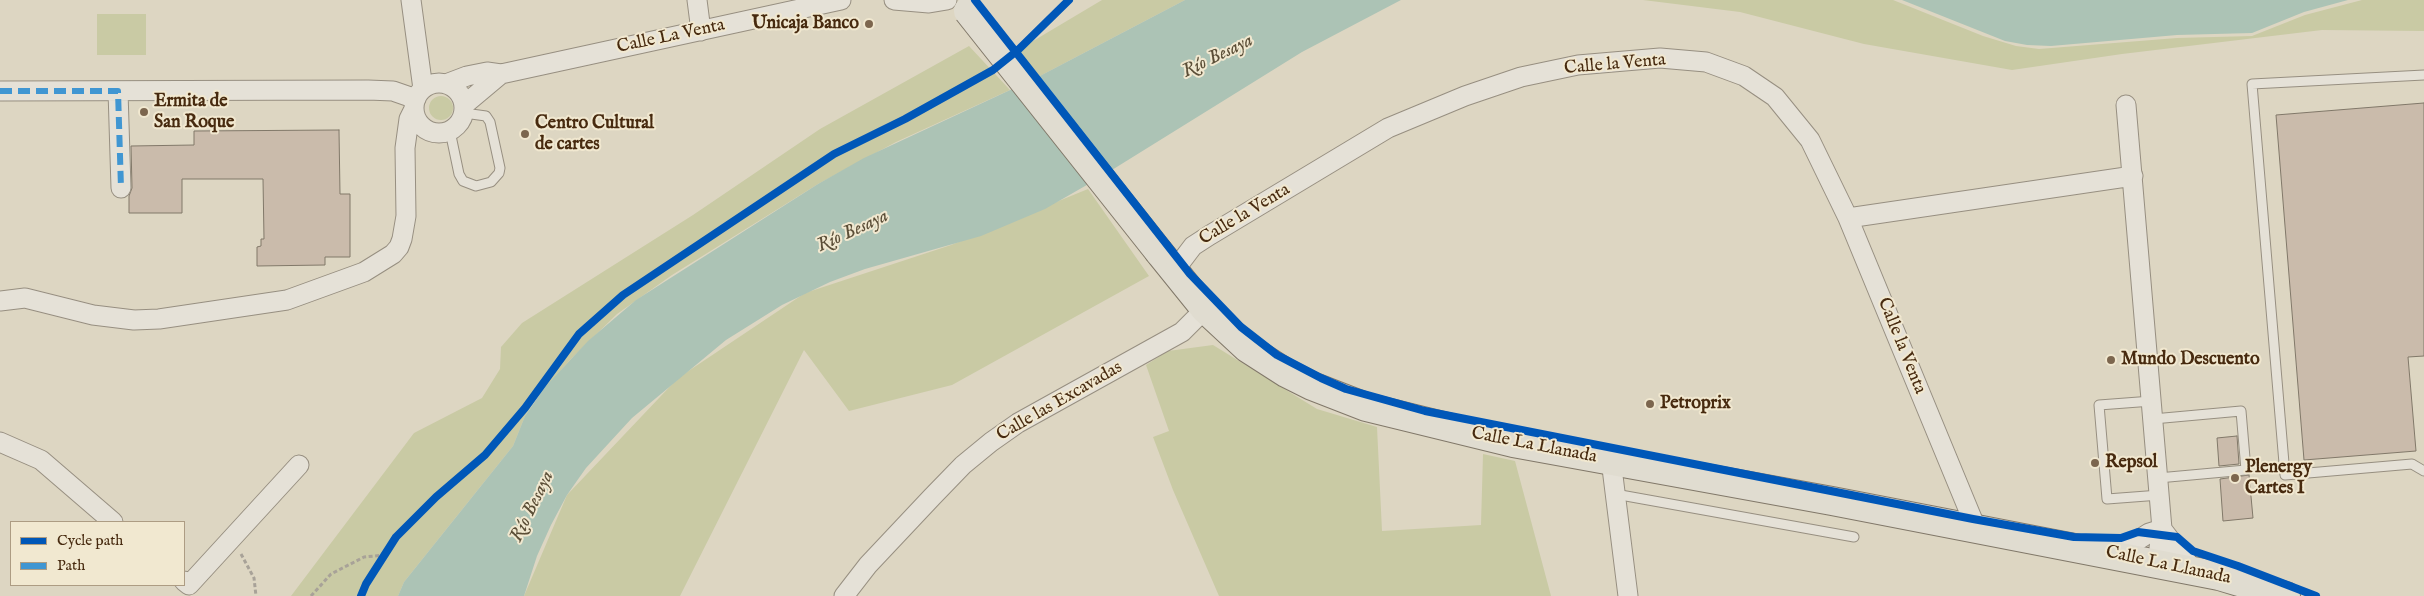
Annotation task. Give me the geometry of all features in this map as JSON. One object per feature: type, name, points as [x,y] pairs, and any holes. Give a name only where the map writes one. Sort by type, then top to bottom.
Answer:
[{"type":"highway","name":"Calle La Llanada","points":[[958,4],[1205,309],[1247,348],[1267,362],[1312,386],[1394,416],[1475,435],[2181,568],[2276,594]]},
{"type":"street","points":[[0,300],[25,298],[93,314],[134,320],[159,319],[287,300],[373,267],[399,248],[405,222],[405,148],[409,119],[418,99],[437,84],[446,84],[456,90],[464,109],[460,122],[450,130],[438,133],[426,129],[419,123],[418,99],[417,46],[411,0]]},
{"type":"street","points":[[697,0],[701,31]]},
{"type":"street","name":"Calle La Venta","points":[[446,84],[476,74],[487,72],[501,74],[841,0]]},
{"type":"street","points":[[894,0],[958,4]]},
{"type":"street","name":"Calle la Venta","points":[[1167,262],[1388,128],[1465,96],[1521,77],[1578,65],[1660,58],[1706,62],[1744,76],[1775,96],[1810,140],[1848,218],[1976,528]]},
{"type":"street","name":"Calle La Venta","points":[[464,109],[501,74]]},
{"type":"street","points":[[0,91],[376,90],[393,91],[418,99]]},
{"type":"street","points":[[118,91],[121,188]]},
{"type":"street","points":[[2126,105],[2159,486],[2162,528],[2158,543],[2159,552],[2181,568]]},
{"type":"street","points":[[405,148],[426,129]]},
{"type":"street","points":[[1848,218],[2133,176]]},
{"type":"street","name":"Calle las Excavadas","points":[[844,596],[868,565],[932,497],[964,465],[991,442],[1018,423],[1182,332],[1205,309]]},
{"type":"street","points":[[0,442],[41,460],[113,521]]},
{"type":"street","points":[[1611,460],[1628,596]]},
{"type":"street","points":[[185,582],[189,585],[299,465]]},
{"type":"street","points":[[2115,556],[2149,533],[2162,528]]},
{"type":"street","points":[[2162,528],[2181,568]]},
{"type":"lane","points":[[2424,75],[2252,84],[2285,475],[2412,464],[2424,470]]},
{"type":"lane","points":[[450,130],[463,181],[476,186],[492,182],[500,171],[490,122],[486,116],[464,109]]},
{"type":"lane","points":[[2099,406],[2153,410],[2241,411],[2246,470],[2159,486],[2107,499],[2099,406]]},
{"type":"lane","points":[[1615,494],[1854,537]]},
{"type":"path","points":[[1018,50],[1069,0]]},
{"type":"path","points":[[361,596],[366,584],[396,537],[436,497],[485,455],[525,408],[579,334],[623,294],[834,154],[928,108],[993,70]]},
{"type":"path","points":[[232,538],[254,578],[256,596]]},
{"type":"path","points":[[311,596],[331,574],[364,557],[384,555]]},
{"type":"green space","points":[[1102,0],[1185,0],[1036,78],[1018,50]]},
{"type":"green space","points":[[1643,0],[1893,0],[1983,36],[2016,46],[2039,49],[2177,38],[2252,36],[2305,15],[2362,0],[2424,0],[2424,31],[2322,30],[2122,54],[2012,70],[1864,44],[1740,12]]},
{"type":"green space","points":[[97,14],[146,14],[146,55],[97,55]]},
{"type":"green space","points":[[969,46],[1010,90],[896,142],[818,184],[672,275],[617,314],[570,360],[538,396],[525,416],[513,446],[404,582],[398,596],[291,596],[414,433],[482,398],[500,369],[501,347],[522,323],[693,215],[820,129]]},
{"type":"green space","points":[[441,96],[449,100],[453,108],[449,116],[441,120],[433,116],[429,108],[433,100]]},
{"type":"green space","points":[[1088,189],[1149,276],[952,385],[849,411],[804,350],[680,596],[524,596],[567,495],[678,378],[805,293],[951,245]]},
{"type":"green space","points":[[1213,345],[1317,409],[1377,427],[1382,531],[1481,525],[1483,454],[1515,461],[1551,596],[1219,596],[1173,490],[1153,437],[1169,431],[1146,365],[1168,351]]},
{"type":"water","name":"Río Besaya","points":[[1185,0],[1401,0],[1302,52],[1099,178],[1045,209],[981,236],[865,269],[830,282],[782,305],[726,340],[632,418],[586,468],[567,495],[551,525],[537,556],[524,596],[398,596],[404,582],[513,446],[525,416],[545,387],[588,341],[636,300],[818,184],[864,158],[1036,78]]},
{"type":"water","points":[[1902,0],[2348,0],[2304,12],[2252,33],[2177,35],[2051,46],[2027,45],[2005,41]]},
{"type":"building","points":[[2424,103],[2424,356],[2408,357],[2416,451],[2304,460],[2276,115]]},
{"type":"building","points":[[339,130],[340,194],[350,194],[350,257],[325,257],[325,265],[257,266],[257,247],[261,246],[261,239],[264,239],[263,179],[182,179],[182,213],[129,213],[129,196],[132,188],[131,146],[194,145],[194,131]]},
{"type":"building","points":[[2237,436],[2239,464],[2219,466],[2217,438]]},
{"type":"building","points":[[2249,475],[2253,518],[2223,521],[2220,479]]},
{"type":"marked path","points":[[0,91],[118,91],[121,188]]},
{"type":"cycle path","points":[[975,0],[1190,274],[1241,327],[1277,355],[1321,378],[1346,389],[1425,411],[1973,519],[2074,537],[2121,538],[2138,532],[2177,537],[2193,551],[2316,596]]},
{"type":"cycle path","points":[[361,596],[366,584],[396,537],[436,497],[485,455],[525,408],[579,334],[623,295],[834,154],[905,119],[993,70],[1018,50],[1069,0]]},
{"type":"place","name":"Unicaja Banco","points":[[869,24]]},
{"type":"place","name":"Ermita de San Roque","points":[[144,112]]},
{"type":"place","name":"Centro Cultural de cartes","points":[[525,134]]},
{"type":"place","name":"Mundo Descuento","points":[[2111,360]]},
{"type":"place","name":"Petroprix","points":[[1650,404]]},
{"type":"place","name":"Repsol","points":[[2095,463]]},
{"type":"place","name":"Plenergy Cartes I","points":[[2235,478]]}]
